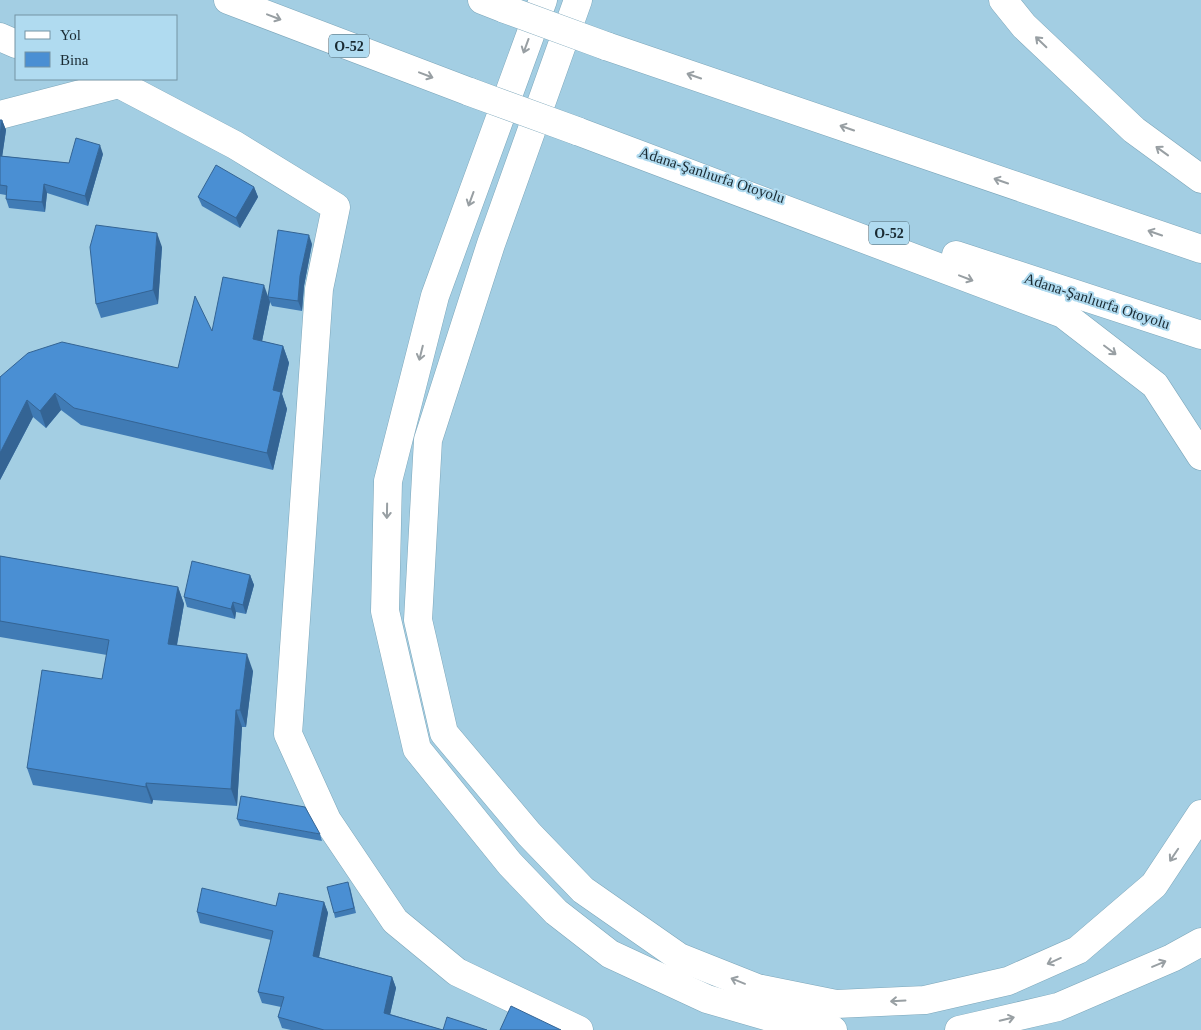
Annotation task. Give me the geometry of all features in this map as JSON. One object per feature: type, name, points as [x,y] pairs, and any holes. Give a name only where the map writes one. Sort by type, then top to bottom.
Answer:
[{"type":"main road","name":"Adana-Şanlıurfa Otoyolu","points":[[228,0],[470,92],[577,130],[1201,336]]},
{"type":"main road","points":[[542,0],[435,296],[388,481],[385,612],[416,749],[510,864],[556,912],[610,954],[707,999],[783,1021],[832,1030]]},
{"type":"main road","points":[[578,0],[491,244],[428,440],[418,620],[444,733],[529,834],[583,890],[679,957],[757,988],[836,1004],[925,1000],[1008,981],[1078,950],[1154,885],[1201,814]]},
{"type":"main road","points":[[1003,0],[1024,26],[1134,130],[1201,179]]},
{"type":"main road","points":[[494,4],[606,46],[1201,249]]},
{"type":"main road","points":[[0,37],[15,44]]},
{"type":"main road","points":[[0,115],[113,81],[235,145],[336,207],[318,289],[288,734],[327,820],[395,920],[457,972],[580,1030]]},
{"type":"main road","points":[[577,130],[1063,314],[1155,384],[1201,456]]},
{"type":"main road","points":[[959,1030],[1058,1007],[1172,958],[1201,942]]},
{"type":"building","points":[[0,120],[2,120],[0,136]]},
{"type":"building","points":[[76,138],[100,145],[85,196],[44,184],[42,202],[6,199],[7,186],[0,185],[0,156],[69,163]]},
{"type":"building","points":[[216,165],[254,187],[236,218],[198,197]]},
{"type":"building","points":[[96,225],[157,233],[153,290],[96,304],[90,247]]},
{"type":"building","points":[[278,230],[309,235],[300,276],[298,301],[268,297]]},
{"type":"building","points":[[223,277],[264,285],[253,339],[283,346],[273,390],[281,392],[267,453],[74,408],[55,393],[40,411],[27,400],[0,453],[0,377],[28,353],[62,342],[178,368],[195,296],[212,331]]},
{"type":"building","points":[[0,556],[178,587],[168,644],[247,654],[240,710],[236,710],[231,789],[146,783],[146,787],[27,768],[42,670],[102,679],[109,640],[0,621]]},
{"type":"building","points":[[192,561],[250,575],[243,605],[233,602],[231,609],[184,597]]},
{"type":"building","points":[[241,796],[305,807],[320,834],[237,819]]},
{"type":"building","points":[[348,882],[354,908],[334,913],[327,887]]},
{"type":"building","points":[[202,888],[276,906],[279,893],[324,902],[313,956],[392,977],[384,1013],[443,1030],[324,1030],[278,1017],[284,997],[258,992],[273,931],[197,912]]},
{"type":"building","points":[[511,1006],[561,1030],[500,1030]]},
{"type":"building","points":[[447,1017],[487,1030],[443,1030]]}]
